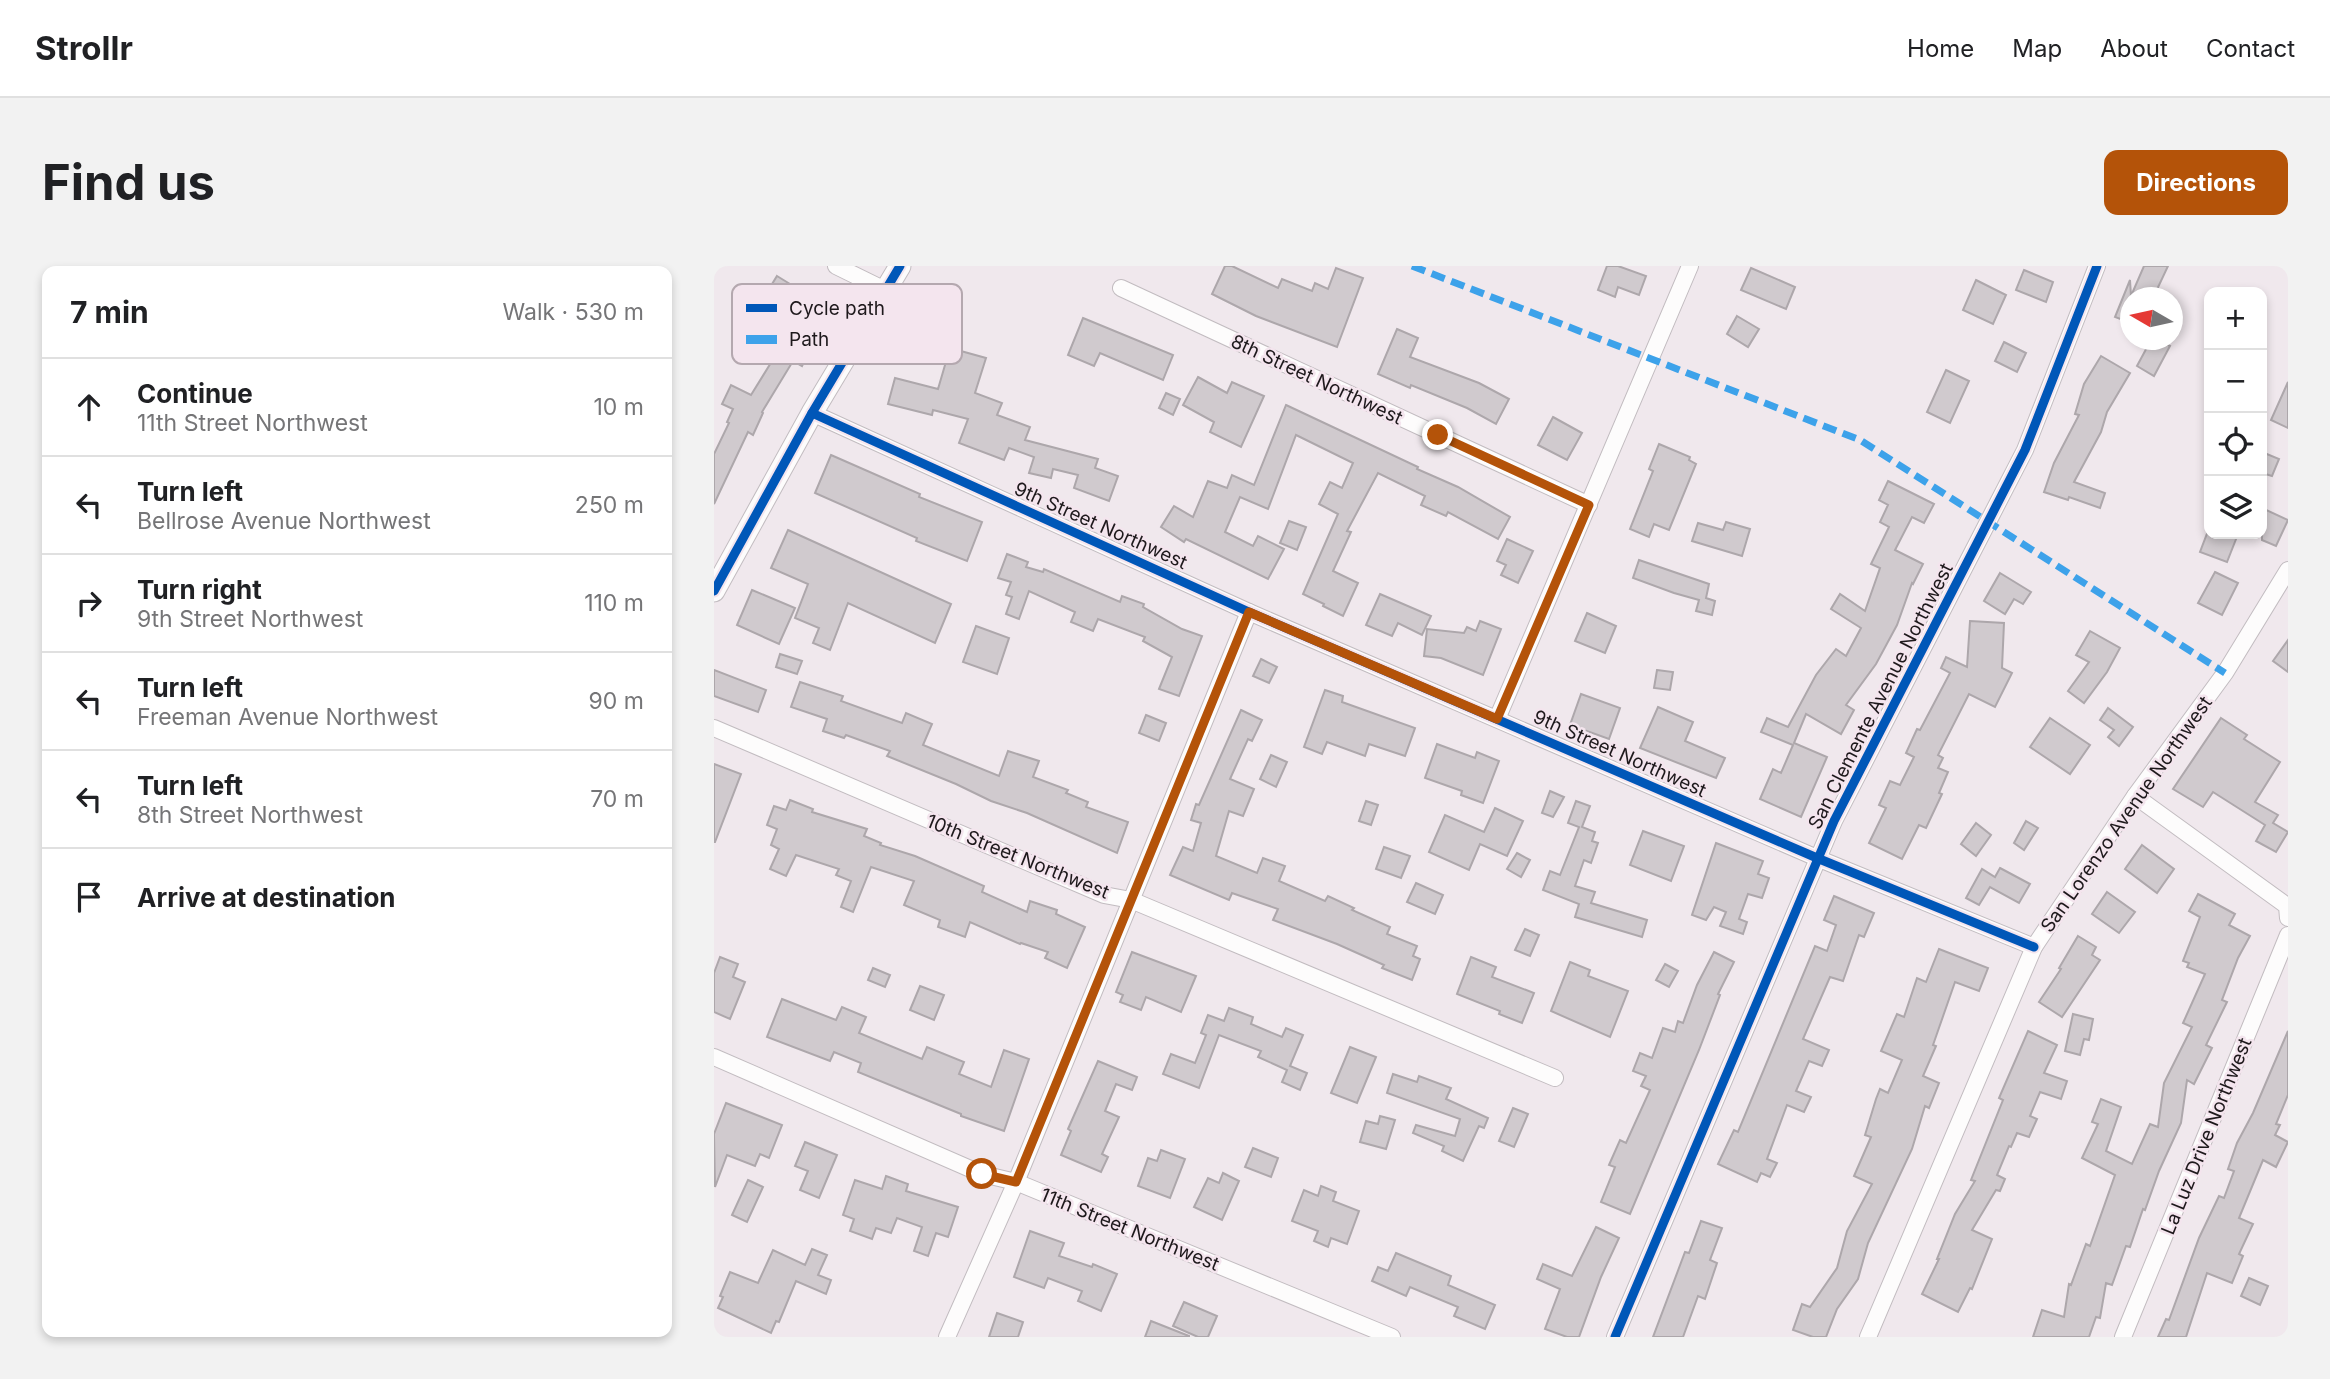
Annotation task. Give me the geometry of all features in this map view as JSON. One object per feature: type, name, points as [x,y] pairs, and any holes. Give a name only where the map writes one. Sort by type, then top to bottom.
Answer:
[{"type":"main road","points":[[889,284],[900,266]]},
{"type":"main road","points":[[714,591],[841,364]]},
{"type":"street","points":[[835,266],[872,284]]},
{"type":"street","points":[[1497,719],[1690,266]]},
{"type":"street","name":"San Clemente Avenue Northwest","points":[[1615,1337],[1840,809],[2025,450],[2097,266]]},
{"type":"street","name":"8th Street Northwest","points":[[1121,288],[1589,505]]},
{"type":"street","name":"9th Street Northwest","points":[[812,413],[1249,612],[1818,858],[2034,947]]},
{"type":"street","name":"San Lorenzo Avenue Northwest","points":[[1868,1337],[2034,947],[2135,796],[2225,673],[2288,570]]},
{"type":"street","points":[[947,1337],[1016,1182],[1249,612]]},
{"type":"street","name":"10th Street Northwest","points":[[714,728],[1104,895],[1131,900],[1555,1078]]},
{"type":"street","points":[[2135,796],[2287,906],[2288,918]]},
{"type":"street","name":"La Luz Drive Northwest","points":[[2123,1337],[2288,935]]},
{"type":"street","name":"11th Street Northwest","points":[[714,1058],[982,1174],[1016,1182],[1392,1337]]},
{"type":"building","points":[[1225,266],[1232,266],[1278,288],[1282,279],[1312,291],[1315,283],[1328,289],[1336,268],[1363,278],[1337,347],[1256,316],[1212,294]]},
{"type":"building","points":[[1607,266],[1618,266],[1646,276],[1639,295],[1618,287],[1615,297],[1598,290]]},
{"type":"building","points":[[2144,266],[2168,266],[2158,287],[2135,287]]},
{"type":"building","points":[[1751,268],[1795,287],[1786,309],[1741,290]]},
{"type":"building","points":[[2024,270],[2053,282],[2046,302],[2016,290]]},
{"type":"building","points":[[777,276],[790,284],[772,284]]},
{"type":"building","points":[[1976,280],[2006,295],[1993,324],[1963,310]]},
{"type":"building","points":[[2120,305],[2120,319],[2115,317]]},
{"type":"building","points":[[1737,316],[1759,329],[1748,347],[1727,334]]},
{"type":"building","points":[[1083,318],[1173,355],[1163,380],[1100,353],[1094,366],[1068,355]]},
{"type":"building","points":[[1397,329],[1418,338],[1410,357],[1479,383],[1509,399],[1496,424],[1467,408],[1378,374]]},
{"type":"building","points":[[2004,342],[2026,353],[2017,372],[1995,361]]},
{"type":"building","points":[[2146,350],[2168,350],[2154,376],[2137,366]]},
{"type":"building","points":[[962,351],[986,358],[975,393],[1002,403],[997,415],[1030,427],[1025,440],[1098,459],[1095,468],[1118,476],[1109,501],[1074,488],[1078,475],[1053,469],[1051,478],[1029,473],[1034,457],[1009,448],[1004,460],[959,443],[968,419],[933,410],[932,415],[888,404],[895,378],[938,389],[945,364],[962,364]]},
{"type":"building","points":[[2101,356],[2130,373],[2107,412],[2101,432],[2074,482],[2105,493],[2100,508],[2044,492],[2054,463],[2079,415],[2075,414],[2084,384]]},
{"type":"building","points":[[770,364],[791,364],[762,412],[753,435],[748,432],[714,504],[714,454],[733,409],[722,404],[731,385],[751,395]]},
{"type":"building","points":[[1946,370],[1969,381],[1950,423],[1927,412]]},
{"type":"building","points":[[1198,377],[1227,393],[1232,382],[1264,396],[1241,447],[1210,432],[1214,422],[1183,405]]},
{"type":"building","points":[[2288,382],[2288,428],[2271,420]]},
{"type":"building","points":[[1166,393],[1180,399],[1173,415],[1159,408]]},
{"type":"building","points":[[1286,405],[1458,487],[1510,517],[1498,539],[1448,512],[1446,516],[1421,505],[1425,496],[1378,473],[1347,531],[1351,532],[1333,571],[1358,583],[1343,616],[1323,606],[1324,604],[1303,594],[1338,514],[1319,504],[1330,482],[1342,488],[1353,463],[1296,435],[1268,509],[1240,497],[1225,532],[1253,546],[1258,536],[1284,549],[1268,579],[1186,539],[1184,542],[1161,527],[1174,506],[1193,517],[1208,481],[1227,488],[1232,475],[1254,485]]},
{"type":"building","points":[[1553,417],[1582,433],[1567,460],[1538,445]]},
{"type":"building","points":[[1659,444],[1690,457],[1689,460],[1696,464],[1669,530],[1654,524],[1649,537],[1630,529],[1653,471],[1649,469]]},
{"type":"building","points":[[2267,454],[2279,459],[2272,476],[2267,474]]},
{"type":"building","points":[[831,455],[920,494],[919,497],[982,522],[967,561],[916,541],[917,538],[815,493]]},
{"type":"building","points":[[1888,481],[1934,504],[1924,523],[1912,517],[1895,550],[1923,564],[1912,583],[1897,625],[1876,664],[1846,705],[1854,710],[1841,734],[1806,714],[1794,743],[1827,757],[1801,817],[1760,799],[1773,769],[1781,773],[1793,745],[1761,732],[1767,718],[1788,727],[1816,675],[1836,649],[1846,656],[1861,628],[1831,609],[1840,594],[1865,611],[1880,568],[1871,564],[1889,527],[1880,522],[1888,505],[1879,500]]},
{"type":"building","points":[[2267,510],[2288,520],[2276,546],[2262,540],[2267,539]]},
{"type":"building","points":[[1289,521],[1306,527],[1297,550],[1280,543]]},
{"type":"building","points":[[1726,522],[1750,529],[1742,556],[1692,541],[1698,523],[1723,530]]},
{"type":"building","points":[[788,530],[951,604],[935,643],[848,603],[830,650],[813,643],[819,628],[795,618],[808,584],[771,568]]},
{"type":"building","points":[[1507,539],[1533,551],[1518,583],[1501,575],[1506,565],[1497,561]]},
{"type":"building","points":[[2205,539],[2236,539],[2227,562],[2200,552]]},
{"type":"building","points":[[1007,554],[1028,562],[1026,567],[1043,572],[1044,569],[1120,602],[1122,596],[1144,604],[1143,607],[1182,629],[1202,636],[1179,696],[1159,689],[1172,657],[1143,641],[1145,637],[1098,619],[1093,631],[1071,622],[1075,612],[1029,591],[1019,619],[1006,614],[1012,597],[1006,595],[1011,582],[998,578]]},
{"type":"building","points":[[1639,560],[1709,584],[1706,598],[1715,601],[1712,615],[1696,611],[1699,600],[1633,578]]},
{"type":"building","points":[[2215,572],[2238,583],[2222,615],[2198,603]]},
{"type":"building","points":[[2000,573],[2031,592],[2023,604],[2014,599],[2005,614],[1984,601]]},
{"type":"building","points":[[752,590],[795,608],[779,644],[737,625]]},
{"type":"building","points":[[1380,594],[1431,616],[1422,635],[1398,623],[1392,636],[1366,625]]},
{"type":"building","points":[[1587,613],[1616,626],[1605,653],[1575,641]]},
{"type":"building","points":[[1480,621],[1501,629],[1483,675],[1441,658],[1424,656],[1427,629],[1464,633],[1467,627],[1476,631]]},
{"type":"building","points":[[1970,621],[2004,623],[2002,668],[2012,673],[1995,707],[1969,694],[1938,755],[1943,758],[1938,768],[1948,772],[1939,793],[1942,794],[1926,828],[1919,825],[1902,859],[1869,843],[1886,808],[1879,805],[1890,781],[1900,785],[1914,757],[1906,753],[1950,673],[1941,668],[1946,657],[1967,667]]},
{"type":"building","points":[[976,626],[1009,638],[997,674],[963,662]]},
{"type":"building","points":[[2090,631],[2120,648],[2107,672],[2084,703],[2068,691],[2089,662],[2076,655]]},
{"type":"building","points":[[2288,640],[2288,672],[2273,661]]},
{"type":"building","points":[[780,654],[802,661],[797,674],[776,667]]},
{"type":"building","points":[[1261,659],[1277,667],[1269,683],[1253,676]]},
{"type":"building","points":[[714,670],[766,690],[758,712],[714,696]]},
{"type":"building","points":[[1657,670],[1673,672],[1670,690],[1654,688]]},
{"type":"building","points":[[800,682],[843,696],[841,701],[902,723],[906,713],[932,724],[923,745],[999,776],[1008,751],[1039,761],[1033,777],[1068,790],[1066,793],[1088,802],[1086,807],[1128,822],[1117,853],[887,756],[890,751],[846,735],[844,738],[823,731],[827,719],[791,707]]},
{"type":"building","points":[[1325,690],[1343,696],[1342,702],[1415,728],[1405,756],[1369,744],[1365,756],[1327,742],[1322,754],[1304,747]]},
{"type":"building","points":[[1581,694],[1620,708],[1609,739],[1570,725]]},
{"type":"building","points":[[1658,707],[1693,722],[1685,741],[1725,758],[1716,778],[1640,748]]},
{"type":"building","points":[[2108,708],[2133,727],[2119,746],[2108,737],[2114,730],[2100,720]]},
{"type":"building","points":[[1241,710],[1262,720],[1252,741],[1248,739],[1230,779],[1254,789],[1243,816],[1229,811],[1216,856],[1257,873],[1263,858],[1285,866],[1279,881],[1325,901],[1328,896],[1390,927],[1387,934],[1417,946],[1413,956],[1420,959],[1412,980],[1382,968],[1384,965],[1337,944],[1273,920],[1278,909],[1232,893],[1229,900],[1170,875],[1183,847],[1193,851],[1201,823],[1191,820],[1196,804],[1199,805]]},
{"type":"building","points":[[1146,715],[1166,723],[1159,741],[1139,733]]},
{"type":"building","points":[[2050,718],[2090,745],[2070,774],[2030,747]]},
{"type":"building","points":[[2221,718],[2247,735],[2244,739],[2280,762],[2255,802],[2278,815],[2273,823],[2288,832],[2276,852],[2256,841],[2265,825],[2213,792],[2203,807],[2173,789]]},
{"type":"building","points":[[1437,744],[1475,758],[1477,752],[1499,761],[1483,803],[1461,795],[1462,791],[1425,778]]},
{"type":"building","points":[[1271,755],[1287,762],[1276,787],[1260,779]]},
{"type":"building","points":[[714,764],[741,774],[715,842],[714,842]]},
{"type":"building","points":[[1550,791],[1564,797],[1553,817],[1542,813]]},
{"type":"building","points":[[790,800],[813,809],[812,812],[867,829],[864,836],[881,843],[880,845],[915,856],[984,886],[982,892],[1027,912],[1030,901],[1057,910],[1056,914],[1085,927],[1067,968],[1045,958],[1048,952],[1020,944],[970,922],[965,937],[938,927],[940,920],[904,905],[914,881],[871,867],[853,912],[841,907],[851,881],[836,875],[839,869],[796,855],[786,876],[770,869],[779,849],[771,845],[777,829],[767,825],[774,806],[786,810]]},
{"type":"building","points":[[1366,801],[1378,805],[1371,825],[1359,821]]},
{"type":"building","points":[[1576,801],[1590,806],[1582,827],[1595,832],[1592,841],[1598,843],[1591,863],[1584,860],[1575,886],[1595,892],[1591,903],[1647,920],[1642,937],[1575,917],[1579,904],[1543,890],[1550,871],[1560,875],[1579,827],[1568,823]]},
{"type":"building","points":[[1495,808],[1523,821],[1507,856],[1480,844],[1469,870],[1429,852],[1445,815],[1484,832]]},
{"type":"building","points":[[2026,821],[2038,828],[2024,850],[2014,843]]},
{"type":"building","points":[[1976,823],[1991,835],[1976,856],[1961,844]]},
{"type":"building","points":[[1643,831],[1684,846],[1671,881],[1630,865]]},
{"type":"building","points":[[1716,843],[1763,861],[1758,874],[1769,878],[1762,898],[1748,894],[1739,919],[1747,922],[1743,934],[1720,926],[1726,912],[1714,907],[1706,920],[1692,915]]},
{"type":"building","points":[[2142,845],[2174,869],[2157,893],[2125,869]]},
{"type":"building","points":[[1384,847],[1410,856],[1401,878],[1376,869]]},
{"type":"building","points":[[1517,853],[1530,860],[1521,877],[1507,869]]},
{"type":"building","points":[[2000,868],[2030,884],[2019,903],[1990,887],[1979,905],[1966,898],[1982,869],[1995,877]]},
{"type":"building","points":[[1416,883],[1443,895],[1435,914],[1407,902]]},
{"type":"building","points":[[2107,892],[2135,912],[2119,933],[2092,914]]},
{"type":"building","points":[[2198,894],[2235,914],[2229,925],[2250,936],[2238,958],[2222,1000],[2227,1002],[2206,1045],[2212,1048],[2194,1084],[2187,1080],[2181,1123],[2145,1210],[2143,1209],[2130,1247],[2126,1246],[2112,1285],[2106,1283],[2100,1318],[2096,1317],[2089,1337],[2033,1337],[2042,1310],[2064,1317],[2069,1284],[2071,1285],[2086,1244],[2090,1246],[2115,1175],[2082,1158],[2098,1124],[2092,1122],[2101,1099],[2121,1107],[2106,1151],[2132,1164],[2150,1124],[2158,1127],[2164,1083],[2192,1027],[2183,1023],[2205,974],[2187,967],[2189,963],[2183,961],[2200,917],[2189,911]]},
{"type":"building","points":[[1834,896],[1874,913],[1864,937],[1859,935],[1843,981],[1830,977],[1803,1039],[1829,1050],[1822,1066],[1809,1061],[1796,1091],[1811,1097],[1804,1112],[1787,1105],[1767,1159],[1777,1163],[1770,1177],[1761,1173],[1757,1182],[1718,1164],[1734,1130],[1738,1132],[1815,946],[1827,951],[1836,925],[1824,920]]},
{"type":"building","points":[[1525,929],[1539,935],[1530,956],[1515,950]]},
{"type":"building","points":[[2078,936],[2096,947],[2092,955],[2100,960],[2062,1017],[2039,1002],[2061,969],[2059,968]]},
{"type":"building","points":[[1939,949],[1988,968],[1979,991],[1955,982],[1933,1045],[1936,1046],[1923,1076],[1939,1083],[1929,1108],[1925,1106],[1912,1149],[1868,1243],[1858,1279],[1837,1309],[1826,1337],[1813,1337],[1793,1330],[1802,1304],[1810,1307],[1837,1268],[1847,1231],[1872,1184],[1854,1176],[1871,1137],[1865,1135],[1880,1089],[1888,1093],[1902,1060],[1881,1051],[1897,1014],[1904,1017],[1917,978],[1926,982]]},
{"type":"building","points":[[1132,952],[1196,976],[1181,1012],[1146,997],[1141,1010],[1120,1002],[1123,995],[1116,992]]},
{"type":"building","points":[[1714,952],[1734,962],[1718,994],[1720,995],[1699,1050],[1630,1214],[1601,1202],[1615,1167],[1609,1165],[1620,1140],[1626,1143],[1650,1090],[1641,1086],[1646,1076],[1633,1071],[1640,1053],[1652,1058],[1663,1028],[1675,1032],[1678,1021],[1683,1023],[1697,985]]},
{"type":"building","points":[[720,957],[738,964],[733,977],[745,982],[730,1019],[714,1012],[714,973]]},
{"type":"building","points":[[1471,957],[1496,967],[1492,977],[1534,993],[1522,1023],[1457,994]]},
{"type":"building","points":[[1570,962],[1590,970],[1588,976],[1628,991],[1610,1037],[1551,1011]]},
{"type":"building","points":[[1665,964],[1678,971],[1669,987],[1656,980]]},
{"type":"building","points":[[873,968],[890,975],[885,987],[868,980]]},
{"type":"building","points":[[920,986],[944,995],[934,1020],[910,1010]]},
{"type":"building","points":[[782,999],[836,1020],[842,1007],[866,1017],[859,1033],[922,1059],[927,1047],[964,1062],[959,1074],[991,1087],[1004,1050],[1029,1059],[1004,1131],[961,1116],[858,1072],[861,1063],[834,1052],[830,1061],[767,1037]]},
{"type":"building","points":[[1229,1008],[1253,1017],[1251,1024],[1282,1037],[1286,1028],[1303,1035],[1290,1066],[1307,1073],[1300,1090],[1282,1082],[1287,1070],[1258,1057],[1261,1051],[1219,1035],[1199,1088],[1163,1074],[1171,1054],[1195,1063],[1206,1035],[1201,1033],[1208,1015],[1224,1021]]},
{"type":"building","points":[[2073,1014],[2093,1019],[2089,1040],[2084,1039],[2080,1055],[2065,1051]]},
{"type":"building","points":[[2028,1031],[2057,1045],[2044,1073],[2067,1081],[2061,1099],[2040,1092],[2030,1116],[2037,1119],[2029,1137],[2017,1133],[2011,1147],[2009,1146],[1997,1175],[2005,1179],[2000,1191],[1996,1190],[1972,1230],[1992,1239],[1972,1289],[1970,1288],[1958,1312],[1922,1294],[1939,1259],[1955,1214],[1975,1181],[1971,1180],[2003,1100],[1999,1098]]},
{"type":"building","points":[[2288,1031],[2288,1095],[2276,1124],[2280,1125],[2275,1135],[2288,1142],[2276,1167],[2263,1160],[2239,1218],[2253,1224],[2239,1254],[2243,1256],[2232,1283],[2207,1273],[2186,1337],[2158,1337],[2166,1319],[2169,1320],[2199,1238],[2219,1196],[2224,1198],[2234,1171],[2228,1169],[2237,1143],[2253,1113]]},
{"type":"building","points":[[1350,1047],[1376,1057],[1357,1103],[1331,1093]]},
{"type":"building","points":[[1098,1061],[1137,1077],[1132,1090],[1116,1084],[1105,1111],[1119,1117],[1102,1154],[1108,1157],[1101,1172],[1061,1155],[1071,1131],[1068,1129]]},
{"type":"building","points":[[1393,1074],[1417,1082],[1419,1076],[1451,1088],[1446,1099],[1488,1118],[1484,1128],[1479,1126],[1463,1161],[1442,1151],[1444,1146],[1413,1133],[1416,1125],[1455,1136],[1460,1119],[1387,1093]]},
{"type":"building","points":[[726,1103],[782,1125],[769,1158],[760,1154],[755,1166],[727,1155],[715,1187],[714,1134]]},
{"type":"building","points":[[1513,1108],[1528,1114],[1514,1147],[1499,1141]]},
{"type":"building","points":[[1380,1116],[1395,1120],[1386,1149],[1360,1142],[1366,1121],[1378,1124]]},
{"type":"building","points":[[805,1142],[837,1155],[819,1198],[800,1190],[808,1171],[795,1166]]},
{"type":"building","points":[[1253,1148],[1278,1158],[1271,1177],[1245,1167]]},
{"type":"building","points":[[1161,1150],[1185,1159],[1170,1198],[1138,1186],[1148,1158],[1157,1161]]},
{"type":"building","points":[[1223,1173],[1239,1181],[1222,1220],[1194,1207],[1208,1178],[1219,1183]]},
{"type":"building","points":[[886,1176],[908,1184],[906,1191],[958,1207],[948,1237],[936,1233],[928,1256],[914,1251],[922,1227],[897,1218],[891,1233],[876,1228],[872,1239],[850,1231],[854,1219],[843,1215],[855,1180],[882,1189]]},
{"type":"building","points":[[748,1180],[763,1187],[747,1222],[732,1215]]},
{"type":"building","points":[[1321,1186],[1336,1192],[1333,1201],[1359,1211],[1347,1244],[1331,1238],[1328,1247],[1314,1241],[1318,1231],[1292,1221],[1304,1190],[1318,1196]]},
{"type":"building","points":[[1701,1221],[1722,1228],[1710,1260],[1717,1263],[1705,1299],[1698,1296],[1683,1337],[1653,1337],[1685,1252],[1689,1253]]},
{"type":"building","points":[[1596,1227],[1619,1238],[1579,1337],[1567,1337],[1545,1329],[1560,1289],[1537,1279],[1543,1264],[1572,1276]]},
{"type":"building","points":[[1030,1231],[1064,1243],[1059,1256],[1092,1267],[1093,1264],[1117,1274],[1101,1311],[1078,1301],[1082,1291],[1048,1278],[1044,1288],[1014,1277]]},
{"type":"building","points":[[812,1249],[827,1255],[818,1275],[831,1280],[826,1294],[796,1281],[779,1322],[776,1321],[771,1333],[718,1308],[730,1272],[758,1283],[773,1250],[805,1265]]},
{"type":"building","points":[[1396,1253],[1451,1276],[1448,1285],[1495,1305],[1485,1329],[1454,1316],[1458,1307],[1410,1287],[1406,1296],[1372,1281],[1378,1267],[1388,1271]]},
{"type":"building","points":[[2249,1278],[2268,1286],[2260,1305],[2241,1296]]},
{"type":"building","points":[[1184,1302],[1217,1316],[1208,1337],[1198,1337],[1173,1326]]},
{"type":"building","points":[[997,1313],[1023,1322],[1018,1337],[989,1337]]},
{"type":"building","points":[[1151,1321],[1189,1336],[1189,1337],[1145,1337]]},
{"type":"marked path","points":[[1412,266],[1860,440],[2225,673]]},
{"type":"cycle path","points":[[889,284],[900,266]]},
{"type":"cycle path","points":[[1615,1337],[1834,821],[2025,450],[2097,266]]},
{"type":"cycle path","points":[[714,591],[841,364]]},
{"type":"cycle path","points":[[812,413],[1249,612],[1817,858],[2034,947]]},
{"type":"route","points":[[982,1174],[1016,1182],[1249,612],[1497,719],[1589,505],[1438,435]]}]
